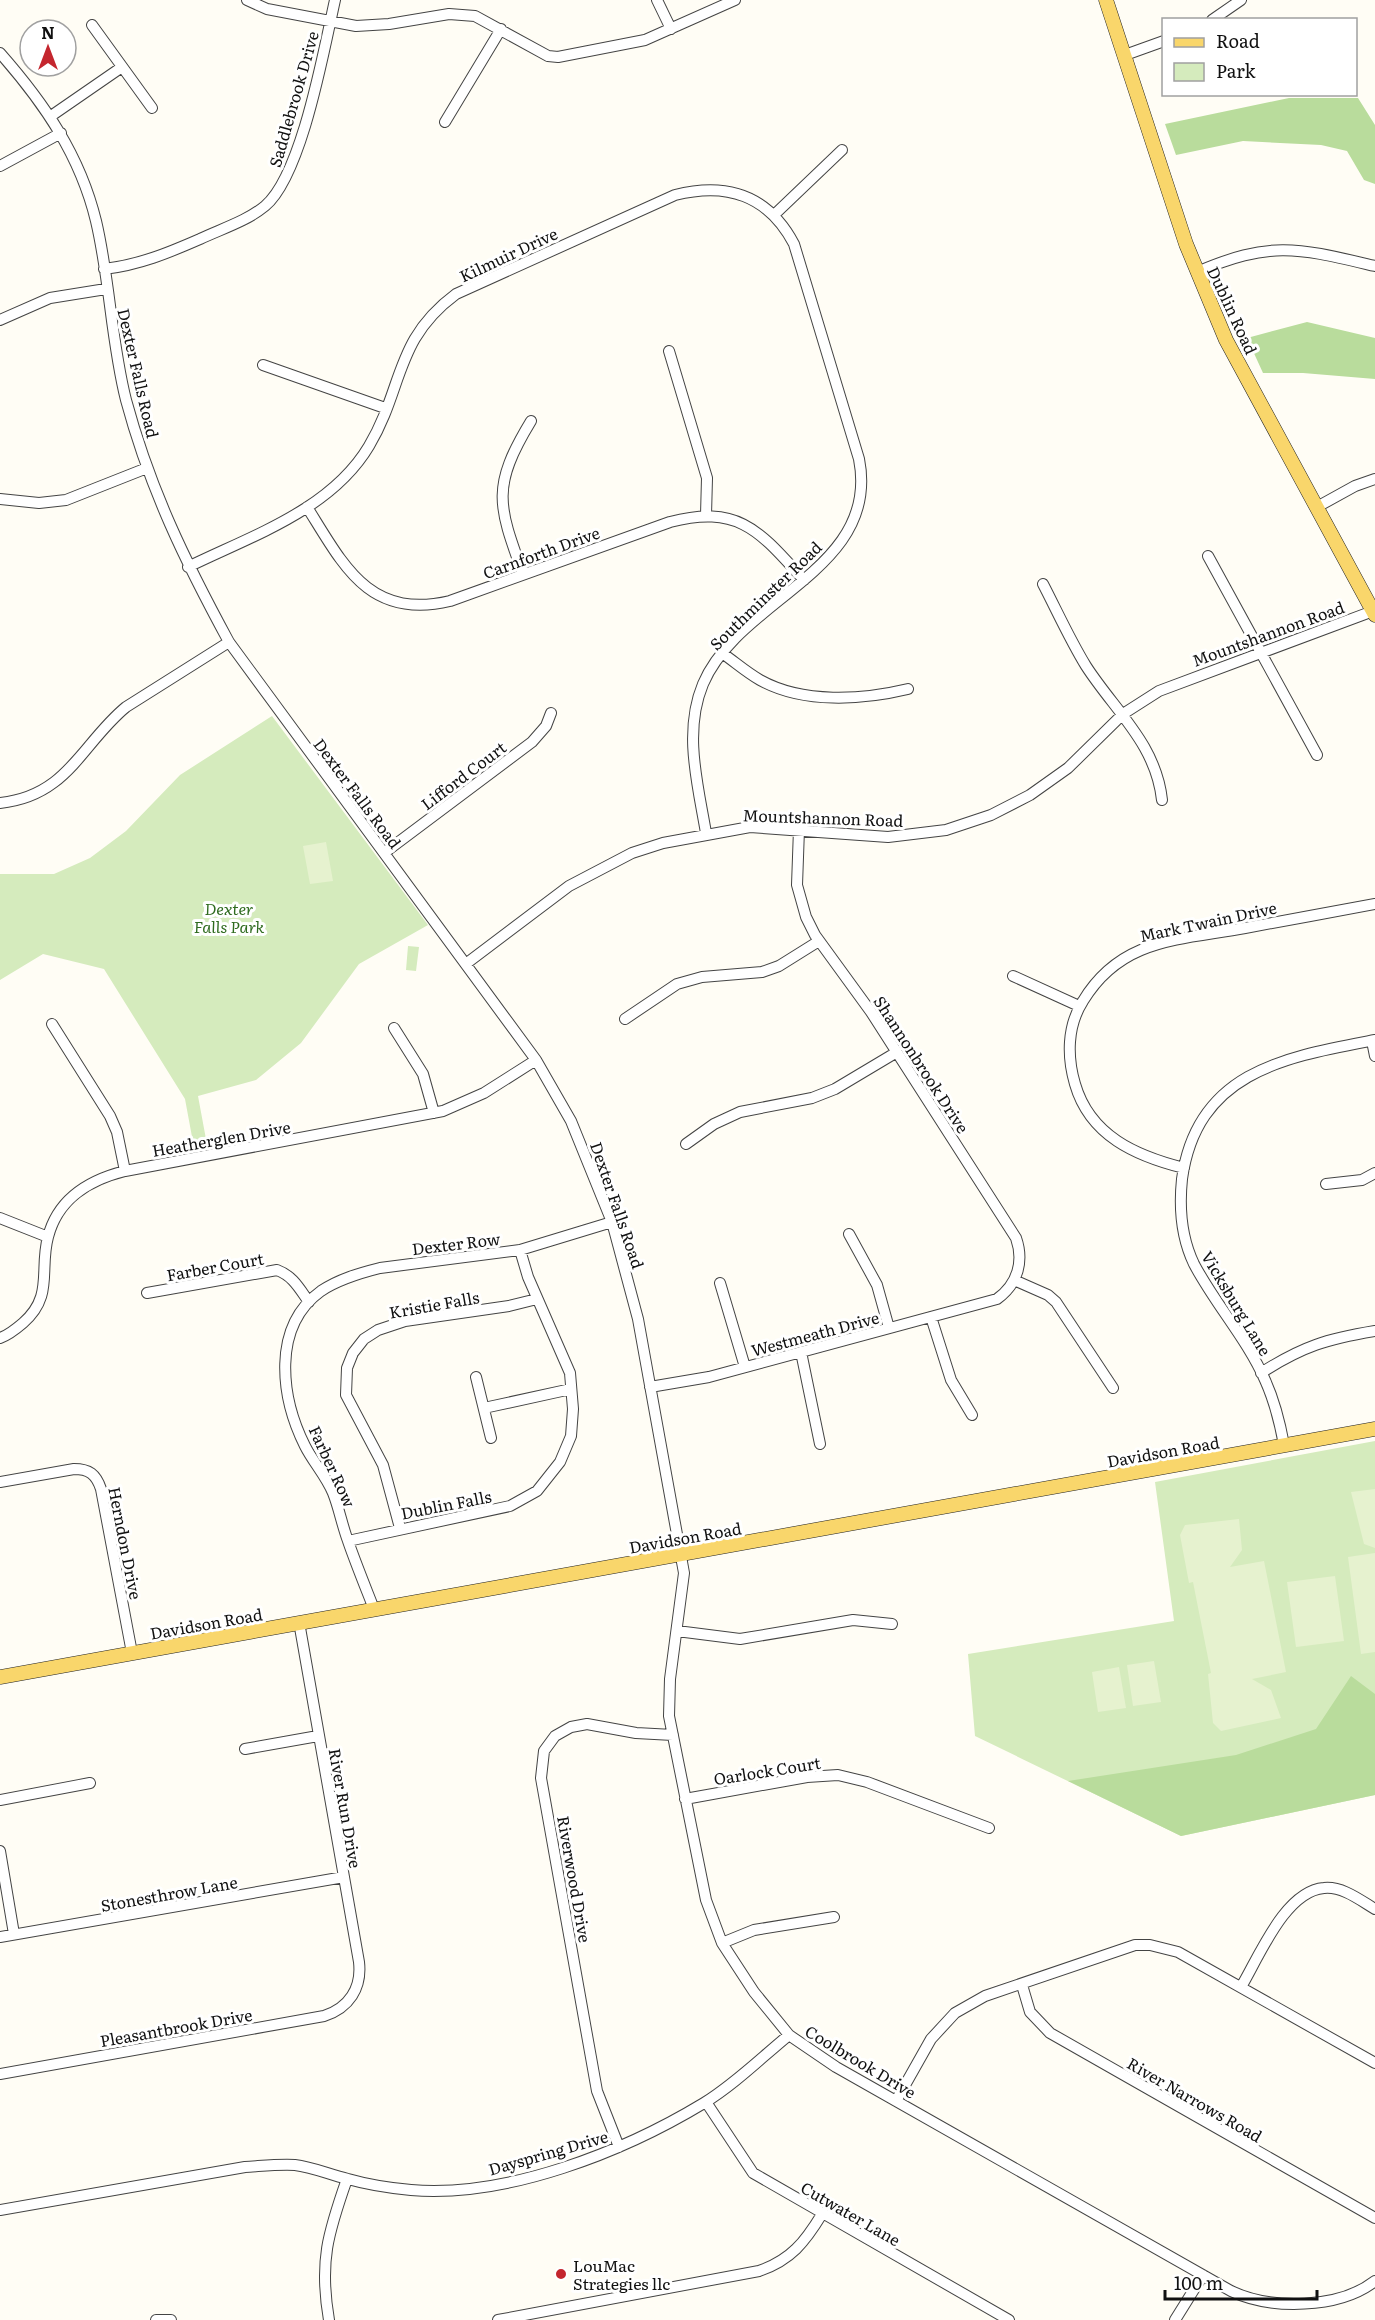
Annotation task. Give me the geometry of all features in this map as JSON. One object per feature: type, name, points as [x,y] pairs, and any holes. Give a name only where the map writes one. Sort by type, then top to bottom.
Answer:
[{"type":"main road","name":"Dublin Road","points":[[1106,0],[1197,272],[1226,340],[1374,613]]},
{"type":"main road","name":"Davidson Road","points":[[0,1677],[1375,1429]]},
{"type":"street","points":[[247,0],[267,9],[366,27],[462,14],[488,21],[548,56],[558,57],[632,44],[735,0]]},
{"type":"street","name":"Saddlebrook Drive","points":[[104,269],[142,262],[167,253],[248,216],[277,194],[289,173],[304,124],[334,0]]},
{"type":"street","points":[[657,0],[671,29]]},
{"type":"street","points":[[1215,18],[1241,0]]},
{"type":"street","points":[[92,25],[152,108]]},
{"type":"street","points":[[445,122],[501,29]]},
{"type":"street","points":[[1125,55],[1162,42]]},
{"type":"street","name":"Dexter Falls Road","points":[[0,53],[32,89],[51,116],[86,187],[104,269],[126,397],[158,500],[188,567],[229,642],[467,963],[536,1060],[571,1120],[612,1222],[638,1319],[680,1555]]},
{"type":"street","points":[[51,116],[122,68]]},
{"type":"street","points":[[0,166],[61,133]]},
{"type":"street","points":[[774,215],[842,150]]},
{"type":"street","name":"Kilmuir Drive","points":[[188,567],[307,507],[326,494],[357,464],[369,446],[417,332],[435,310],[468,287],[667,198],[688,192],[711,189],[736,193],[756,202],[774,215]]},
{"type":"street","name":"Southminster Road","points":[[706,833],[693,752],[694,716],[703,684],[722,653],[830,556],[850,530],[858,511],[862,479],[859,459],[794,244],[774,215]]},
{"type":"street","points":[[1197,272],[1228,259],[1271,249],[1293,249],[1375,266]]},
{"type":"street","points":[[0,320],[57,296],[106,289]]},
{"type":"street","points":[[669,351],[705,469],[706,515]]},
{"type":"street","points":[[263,365],[385,408]]},
{"type":"street","points":[[523,574],[504,518],[501,493],[507,464],[531,421]]},
{"type":"street","points":[[0,499],[39,503],[66,500],[147,468]]},
{"type":"street","points":[[1317,507],[1355,486],[1375,479]]},
{"type":"street","name":"Carnforth Drive","points":[[307,507],[344,567],[357,581],[388,600],[411,605],[438,603],[670,522],[706,515],[731,519],[754,529],[804,580]]},
{"type":"street","points":[[1208,556],[1317,755]]},
{"type":"street","points":[[1043,584],[1084,663],[1123,714],[1155,766],[1162,800]]},
{"type":"street","name":"Mountshannon Road","points":[[467,963],[569,886],[632,853],[706,833],[750,827],[888,837],[946,830],[992,815],[1030,795],[1068,768],[1123,714],[1159,691],[1374,613]]},
{"type":"street","points":[[0,803],[31,794],[64,775],[91,747],[113,718],[126,707],[229,642]]},
{"type":"street","points":[[722,653],[760,680],[797,693],[816,696],[879,696],[908,689]]},
{"type":"street","name":"Lifford Court","points":[[384,853],[532,742],[546,726],[551,713]]},
{"type":"street","name":"Shannonbrook Drive","points":[[800,829],[797,885],[806,918],[819,941],[897,1052],[1016,1238],[1020,1256],[1014,1280]]},
{"type":"street","name":"Mark Twain Drive","points":[[1184,1168],[1155,1161],[1124,1146],[1103,1131],[1088,1112],[1076,1090],[1069,1054],[1071,1028],[1079,1006],[1102,973],[1123,958],[1149,946],[1375,904]]},
{"type":"street","points":[[625,1019],[677,984],[702,977],[762,972],[779,966],[819,941]]},
{"type":"street","points":[[1013,976],[1079,1006]]},
{"type":"street","points":[[52,1024],[110,1116],[117,1132],[125,1170]]},
{"type":"street","points":[[394,1028],[423,1074],[434,1113]]},
{"type":"street","points":[[1374,1041],[1375,1056]]},
{"type":"street","name":"Vicksburg Lane","points":[[1284,1445],[1278,1411],[1261,1373],[1193,1262],[1185,1242],[1180,1197],[1184,1168],[1196,1134],[1215,1103],[1250,1074],[1276,1062],[1304,1054],[1374,1041]]},
{"type":"street","points":[[686,1144],[714,1124],[740,1112],[812,1098],[836,1089],[897,1052]]},
{"type":"street","name":"Heatherglen Drive","points":[[0,1338],[18,1328],[38,1308],[44,1285],[48,1237],[62,1208],[78,1190],[97,1179],[125,1170],[434,1113],[484,1093],[536,1060]]},
{"type":"street","points":[[1326,1184],[1362,1180],[1375,1173]]},
{"type":"street","points":[[0,1218],[48,1237]]},
{"type":"street","name":"Dexter Row","points":[[309,1302],[339,1281],[380,1268],[520,1250],[612,1222]]},
{"type":"street","points":[[849,1234],[877,1285],[889,1328]]},
{"type":"street","name":"Dublin Falls","points":[[348,1541],[510,1506],[537,1491],[560,1461],[571,1436],[573,1409],[570,1373],[537,1299],[520,1250]]},
{"type":"street","name":"Farber Court","points":[[147,1293],[277,1270],[294,1281],[309,1302]]},
{"type":"street","points":[[1014,1280],[1048,1295],[1056,1302],[1113,1388]]},
{"type":"street","name":"Westmeath Drive","points":[[650,1387],[679,1383],[745,1367],[988,1302],[1005,1293],[1014,1280]]},
{"type":"street","points":[[720,1283],[745,1367]]},
{"type":"street","name":"Kristie Falls","points":[[400,1528],[383,1465],[346,1395],[346,1376],[353,1353],[364,1339],[378,1330],[405,1322],[509,1306],[537,1299]]},
{"type":"street","name":"Farber Row","points":[[309,1302],[297,1320],[289,1340],[284,1360],[285,1380],[305,1447],[319,1466],[333,1493],[348,1541],[374,1609]]},
{"type":"street","points":[[931,1317],[951,1380],[972,1415]]},
{"type":"street","points":[[1261,1373],[1288,1355],[1318,1342],[1375,1330]]},
{"type":"street","points":[[801,1352],[820,1444]]},
{"type":"street","points":[[476,1377],[491,1438]]},
{"type":"street","points":[[484,1408],[572,1389]]},
{"type":"street","name":"Herndon Drive","points":[[0,1482],[74,1469],[83,1469],[95,1476],[100,1489],[132,1653]]},
{"type":"street","name":"Coolbrook Drive","points":[[680,1555],[684,1573],[669,1697],[673,1735],[706,1900],[722,1943],[747,1983],[789,2035],[836,2067],[1247,2299],[1280,2305],[1324,2300],[1353,2293],[1375,2281]]},
{"type":"street","points":[[677,1631],[740,1639],[853,1620],[892,1624]]},
{"type":"street","name":"River Run Drive","points":[[299,1622],[360,1974],[352,1998]]},
{"type":"street","name":"Riverwood Drive","points":[[619,2147],[597,2091],[542,1778],[542,1760],[544,1751],[555,1736],[578,1725],[673,1735]]},
{"type":"street","points":[[245,1749],[318,1736]]},
{"type":"street","name":"Oarlock Court","points":[[685,1799],[807,1777],[837,1775],[867,1782],[989,1828]]},
{"type":"street","points":[[0,1800],[90,1783]]},
{"type":"street","points":[[0,1851],[14,1934]]},
{"type":"street","name":"Stonesthrow Lane","points":[[0,1936],[344,1877]]},
{"type":"street","points":[[1241,1987],[1285,1911],[1302,1894],[1325,1887],[1348,1893],[1375,1908]]},
{"type":"street","points":[[722,1943],[754,1930],[834,1917]]},
{"type":"street","points":[[896,2101],[942,2023],[969,2003],[1120,1948],[1149,1945],[1178,1952],[1375,2063]]},
{"type":"street","name":"River Narrows Road","points":[[1022,1985],[1030,2012],[1050,2033],[1375,2218]]},
{"type":"street","name":"Pleasantbrook Drive","points":[[0,2074],[324,2016],[334,2013],[352,1998]]},
{"type":"street","name":"Dayspring Drive","points":[[0,2211],[253,2166],[295,2166],[347,2179],[413,2190],[469,2189],[515,2180],[619,2147],[706,2102],[789,2035]]},
{"type":"street","name":"Cutwater Lane","points":[[706,2102],[753,2173],[1004,2319]]},
{"type":"street","points":[[329,2320],[324,2281],[325,2250],[347,2179]]},
{"type":"street","points":[[498,2320],[759,2271],[787,2259],[800,2249],[822,2214]]},
{"type":"street","points":[[1175,2320],[1203,2276]]},
{"type":"street","points":[[156,2320],[171,2320]]},
{"type":"green space","points":[[1289,98],[1358,98],[1375,125],[1375,184],[1364,180],[1347,151],[1321,145],[1243,141],[1176,155],[1165,124]]},
{"type":"green space","points":[[1307,322],[1375,338],[1375,379],[1303,373],[1263,373],[1247,338]]},
{"type":"green space","name":"Dexter Falls Park","points":[[272,716],[428,925],[359,964],[301,1043],[256,1080],[198,1096],[208,1150],[195,1153],[185,1099],[104,969],[43,954],[0,980],[0,874],[54,874],[90,858],[126,831],[180,775]]},
{"type":"green space","points":[[326,842],[333,881],[310,884],[303,846]]},
{"type":"green space","points":[[408,946],[419,947],[416,971],[406,970]]},
{"type":"green space","points":[[1375,1441],[1375,1795],[1181,1836],[975,1736],[968,1654],[1174,1621],[1155,1482]]},
{"type":"green space","points":[[1375,1489],[1375,1548],[1364,1544],[1351,1492]]},
{"type":"green space","points":[[1239,1519],[1242,1550],[1230,1567],[1264,1561],[1286,1672],[1252,1679],[1271,1690],[1281,1718],[1221,1731],[1213,1723],[1208,1674],[1211,1673],[1193,1582],[1189,1583],[1180,1535],[1185,1525]]},
{"type":"green space","points":[[1375,1553],[1375,1652],[1361,1654],[1348,1557]]},
{"type":"green space","points":[[1335,1576],[1344,1641],[1296,1647],[1287,1582]]},
{"type":"green space","points":[[1154,1661],[1161,1702],[1133,1706],[1127,1665]]},
{"type":"green space","points":[[1119,1667],[1126,1708],[1098,1712],[1092,1672]]},
{"type":"green space","points":[[1351,1676],[1375,1694],[1375,1795],[1181,1836],[1068,1781],[1236,1755],[1316,1729]]},
{"type":"place","name":"LouMac Strategies llc","points":[[561,2274]]}]
